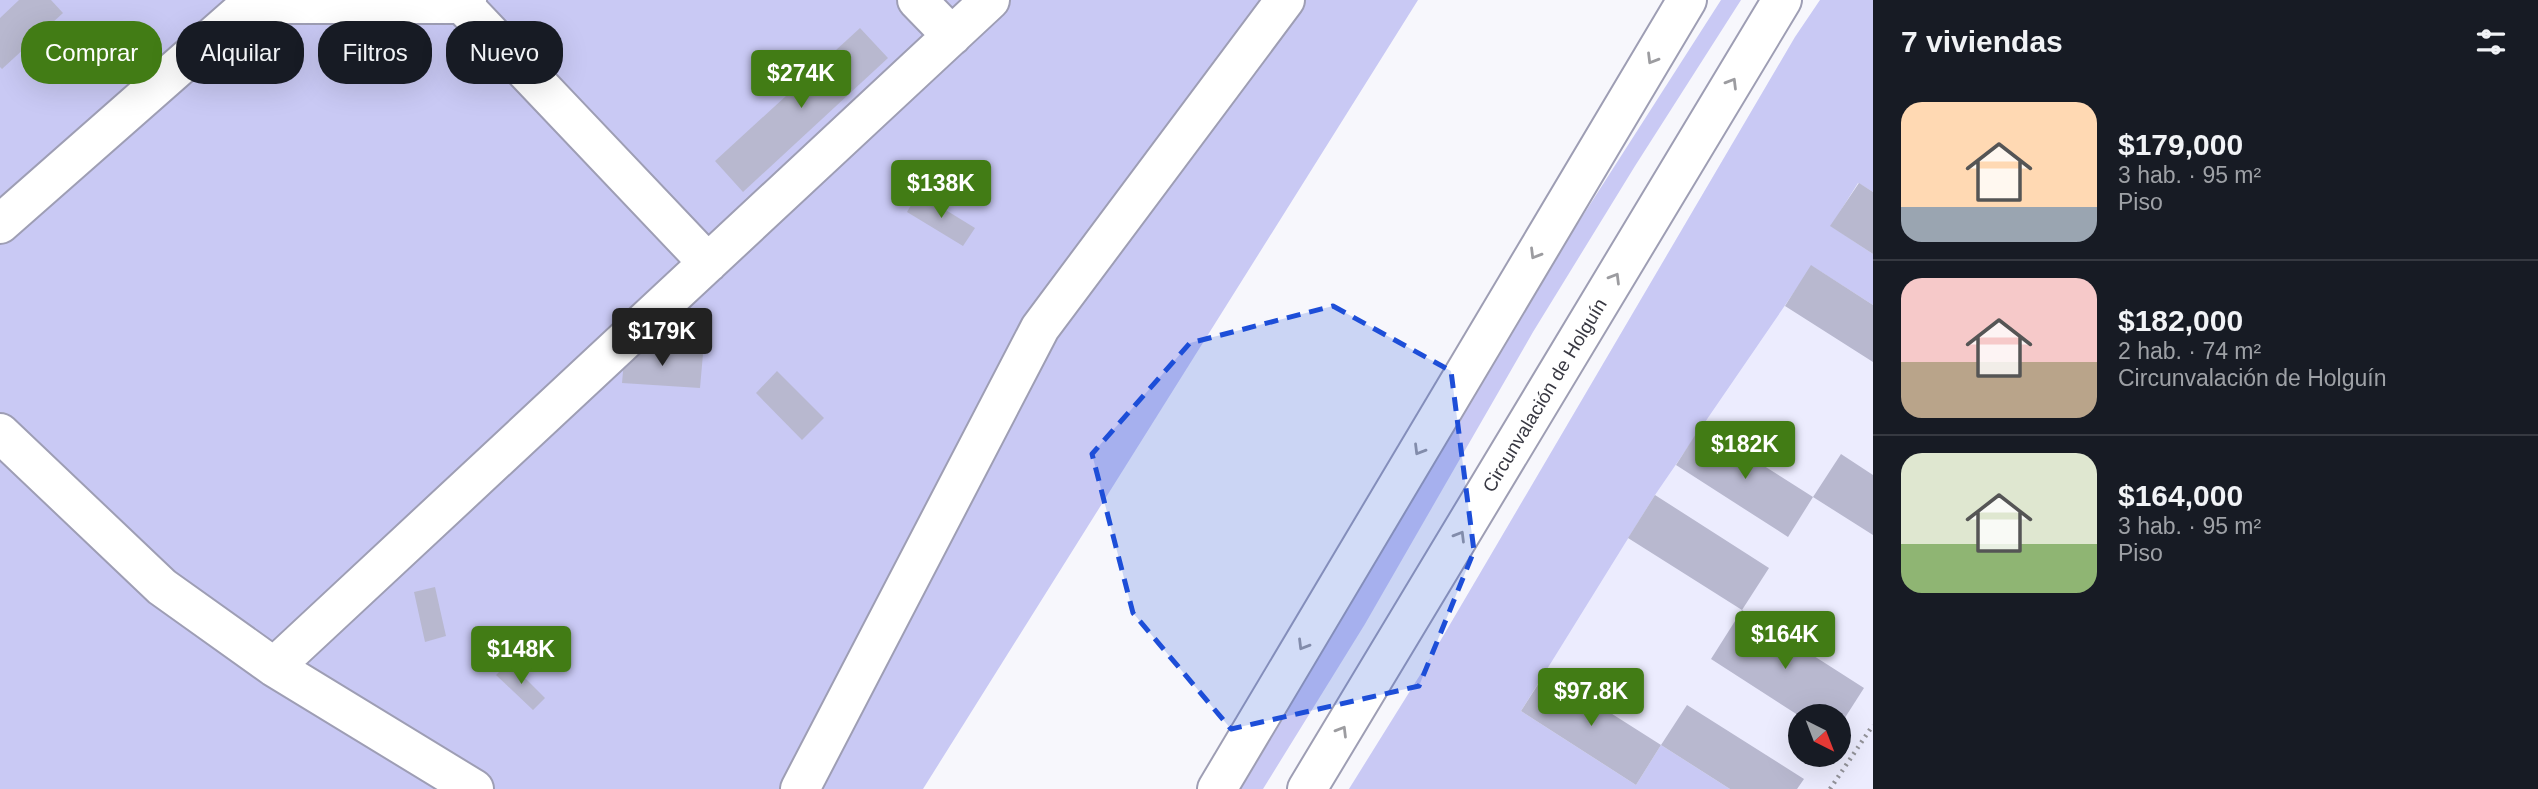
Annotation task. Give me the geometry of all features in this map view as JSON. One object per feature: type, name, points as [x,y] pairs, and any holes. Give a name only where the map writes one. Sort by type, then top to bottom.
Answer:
[{"type":"main road","points":[[917,0],[952,36]]},
{"type":"main road","points":[[274,667],[990,0]]},
{"type":"main road","points":[[800,789],[1040,328],[1285,0]]},
{"type":"main road","points":[[1217,789],[1687,0]]},
{"type":"main road","name":"Circunvalación de Holguín","points":[[1307,789],[1782,0]]},
{"type":"main road","points":[[0,224],[251,2],[465,2],[708,263]]},
{"type":"main road","points":[[0,433],[162,587],[274,667],[474,789]]},
{"type":"path","points":[[1830,789],[1873,725]]},
{"type":"highlighted area","points":[[1333,306],[1451,371],[1474,551],[1419,686],[1231,729],[1133,613],[1092,454],[1190,343]]},
{"type":"shaded area","points":[[0,0],[1418,0],[923,789],[0,789]]},
{"type":"shaded area","points":[[1721,0],[1741,0],[1533,332],[1365,624],[1263,789],[1238,789],[1564,245]]},
{"type":"shaded area","points":[[1820,0],[1873,0],[1873,789],[1349,789],[1425,667],[1795,37]]},
{"type":"shaded area","points":[[1820,0],[1873,0],[1873,192],[1858,183],[1831,226],[1873,254],[1873,305],[1812,266],[1655,495],[1521,711],[1636,785],[1661,745],[1730,789],[1349,789],[1425,667],[1795,37]]},
{"type":"building","points":[[19,0],[51,0],[63,13],[54,21],[21,21],[21,52],[2,69],[0,18]]},
{"type":"building","points":[[860,28],[888,58],[743,192],[715,161]]},
{"type":"building","points":[[1859,183],[1873,192],[1873,254],[1830,226]]},
{"type":"building","points":[[918,193],[975,228],[963,246],[907,212]]},
{"type":"building","points":[[1811,265],[1873,305],[1873,362],[1785,306]]},
{"type":"building","points":[[625,348],[703,354],[700,388],[622,383]]},
{"type":"building","points":[[777,371],[824,418],[802,440],[756,393]]},
{"type":"building","points":[[1701,426],[1813,497],[1788,537],[1676,465]]},
{"type":"building","points":[[1841,454],[1873,475],[1873,535],[1813,497]]},
{"type":"building","points":[[1655,495],[1769,568],[1742,610],[1628,538]]},
{"type":"building","points":[[435,587],[446,636],[425,642],[414,592]]},
{"type":"building","points":[[1742,610],[1864,688],[1852,707],[1852,704],[1788,704],[1788,709],[1711,659]]},
{"type":"building","points":[[509,662],[545,698],[533,710],[496,675]]},
{"type":"building","points":[[1546,672],[1661,745],[1636,785],[1521,711]]},
{"type":"building","points":[[1687,705],[1804,779],[1797,789],[1730,789],[1661,745]]}]
